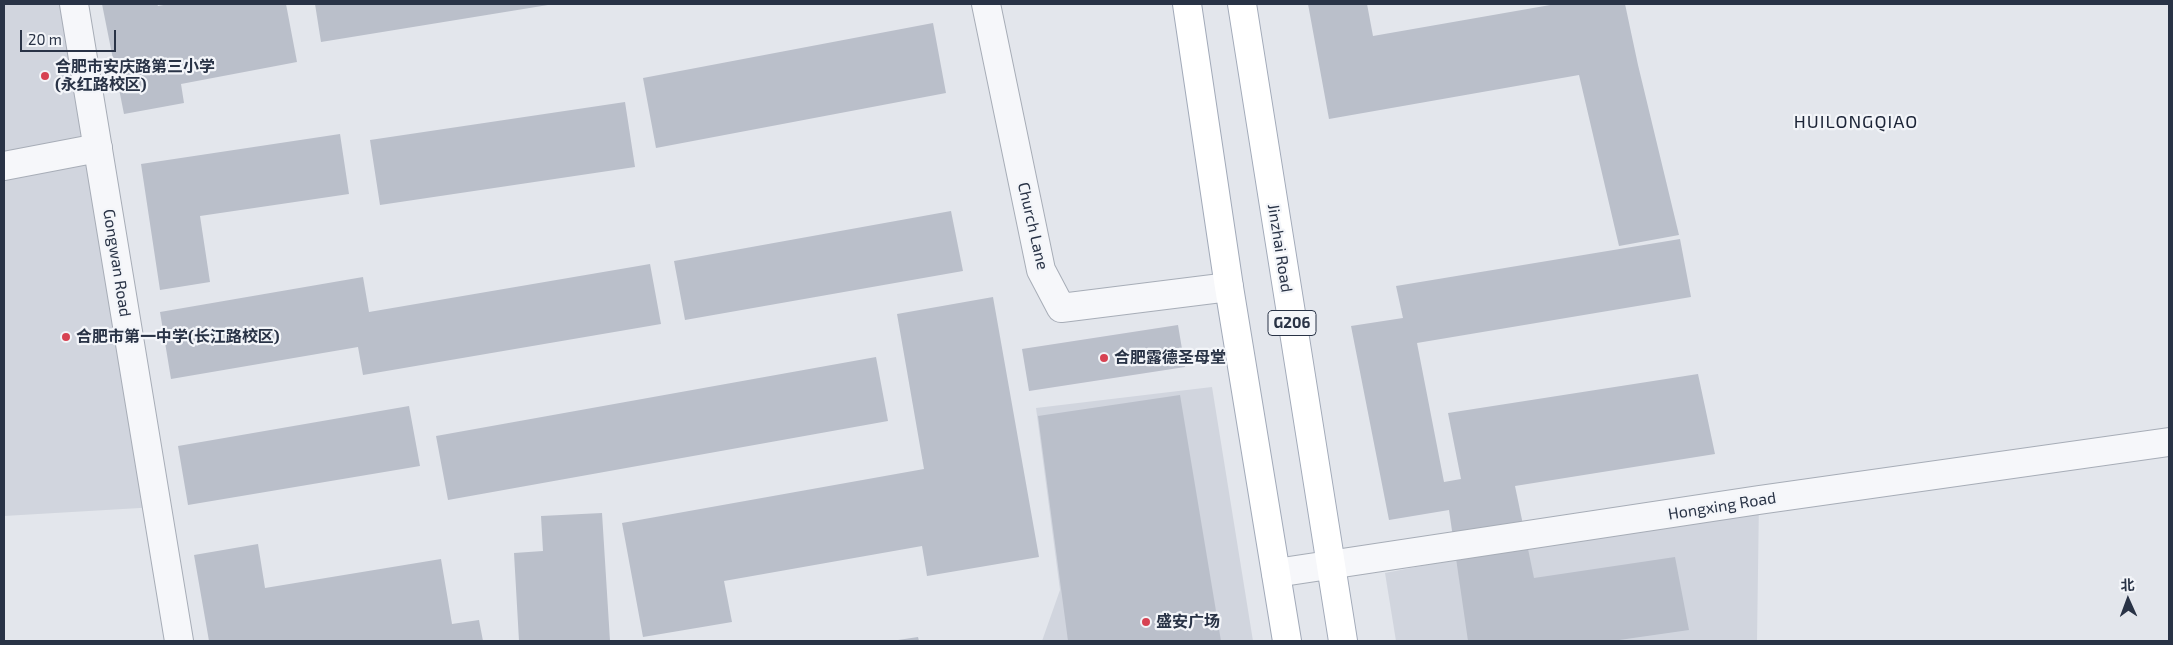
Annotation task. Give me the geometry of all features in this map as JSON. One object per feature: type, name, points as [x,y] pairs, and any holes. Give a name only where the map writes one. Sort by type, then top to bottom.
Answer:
[{"type":"main road","points":[[1187,4],[1229,287],[1287,641]]},
{"type":"main road","name":"Jinzhai Road","points":[[1242,4],[1343,641]]},
{"type":"street","name":"Gongwan Road","points":[[74,4],[180,641]]},
{"type":"street","name":"Church Lane","points":[[986,4],[1041,270],[1061,308],[1229,287]]},
{"type":"street","points":[[4,166],[98,148]]},
{"type":"street","name":"Hongxing Road","points":[[1276,573],[1759,500],[2169,442]]},
{"type":"shaded area","name":"合肥市第一中学(长江路校区)","points":[[4,4],[74,4],[157,507],[4,516]]},
{"type":"shaded area","points":[[1212,387],[1253,641],[1042,641],[1060,590],[1036,408]]},
{"type":"shaded area","points":[[1759,500],[1757,641],[1396,641],[1385,573]]},
{"type":"building","points":[[102,4],[157,4],[158,6],[169,4],[286,4],[297,62],[181,84],[184,103],[124,114]]},
{"type":"building","points":[[315,4],[548,4],[548,5],[321,42]]},
{"type":"building","points":[[1308,4],[1367,4],[1373,36],[1556,4],[1625,4],[1679,235],[1619,246],[1579,75],[1329,119]]},
{"type":"building","points":[[933,23],[946,93],[656,148],[643,78]]},
{"type":"building","points":[[625,102],[635,167],[380,205],[370,140]]},
{"type":"building","points":[[340,134],[349,194],[200,216],[210,282],[160,290],[141,164]]},
{"type":"building","points":[[951,211],[963,271],[685,320],[674,261]]},
{"type":"building","points":[[1680,239],[1691,297],[1417,343],[1444,482],[1461,479],[1448,413],[1698,374],[1715,454],[1515,486],[1534,578],[1675,557],[1689,630],[1612,641],[1468,641],[1449,510],[1389,520],[1351,326],[1403,318],[1396,286]]},
{"type":"building","points":[[650,264],[661,324],[363,375],[358,347],[171,379],[160,312],[363,277],[369,312]]},
{"type":"building","points":[[993,297],[1039,557],[927,576],[922,546],[724,581],[732,622],[643,637],[622,523],[924,469],[897,314]]},
{"type":"building","name":"合肥露德圣母堂","points":[[1178,325],[1185,367],[1029,391],[1022,349]]},
{"type":"building","points":[[876,357],[888,421],[448,500],[436,436]]},
{"type":"building","points":[[1180,395],[1221,641],[1068,641],[1038,416]]},
{"type":"building","points":[[409,406],[420,466],[188,505],[178,446]]},
{"type":"building","points":[[602,513],[610,641],[519,641],[514,553],[543,551],[541,516]]},
{"type":"building","points":[[258,544],[265,588],[441,559],[452,624],[479,620],[483,641],[209,641],[194,555]]},
{"type":"building","points":[[918,637],[919,641],[898,641],[898,640]]},
{"type":"place","name":"合肥市安庆路第三小学 (永红路校区)","points":[[45,76]]},
{"type":"place","name":"合肥市第一中学(长江路校区)","points":[[66,337]]},
{"type":"place","name":"合肥露德圣母堂","points":[[1104,358]]},
{"type":"place","name":"盛安广场","points":[[1146,622]]},
{"type":"district","name":"HUILONGQIAO","points":[[1856,122]]}]
